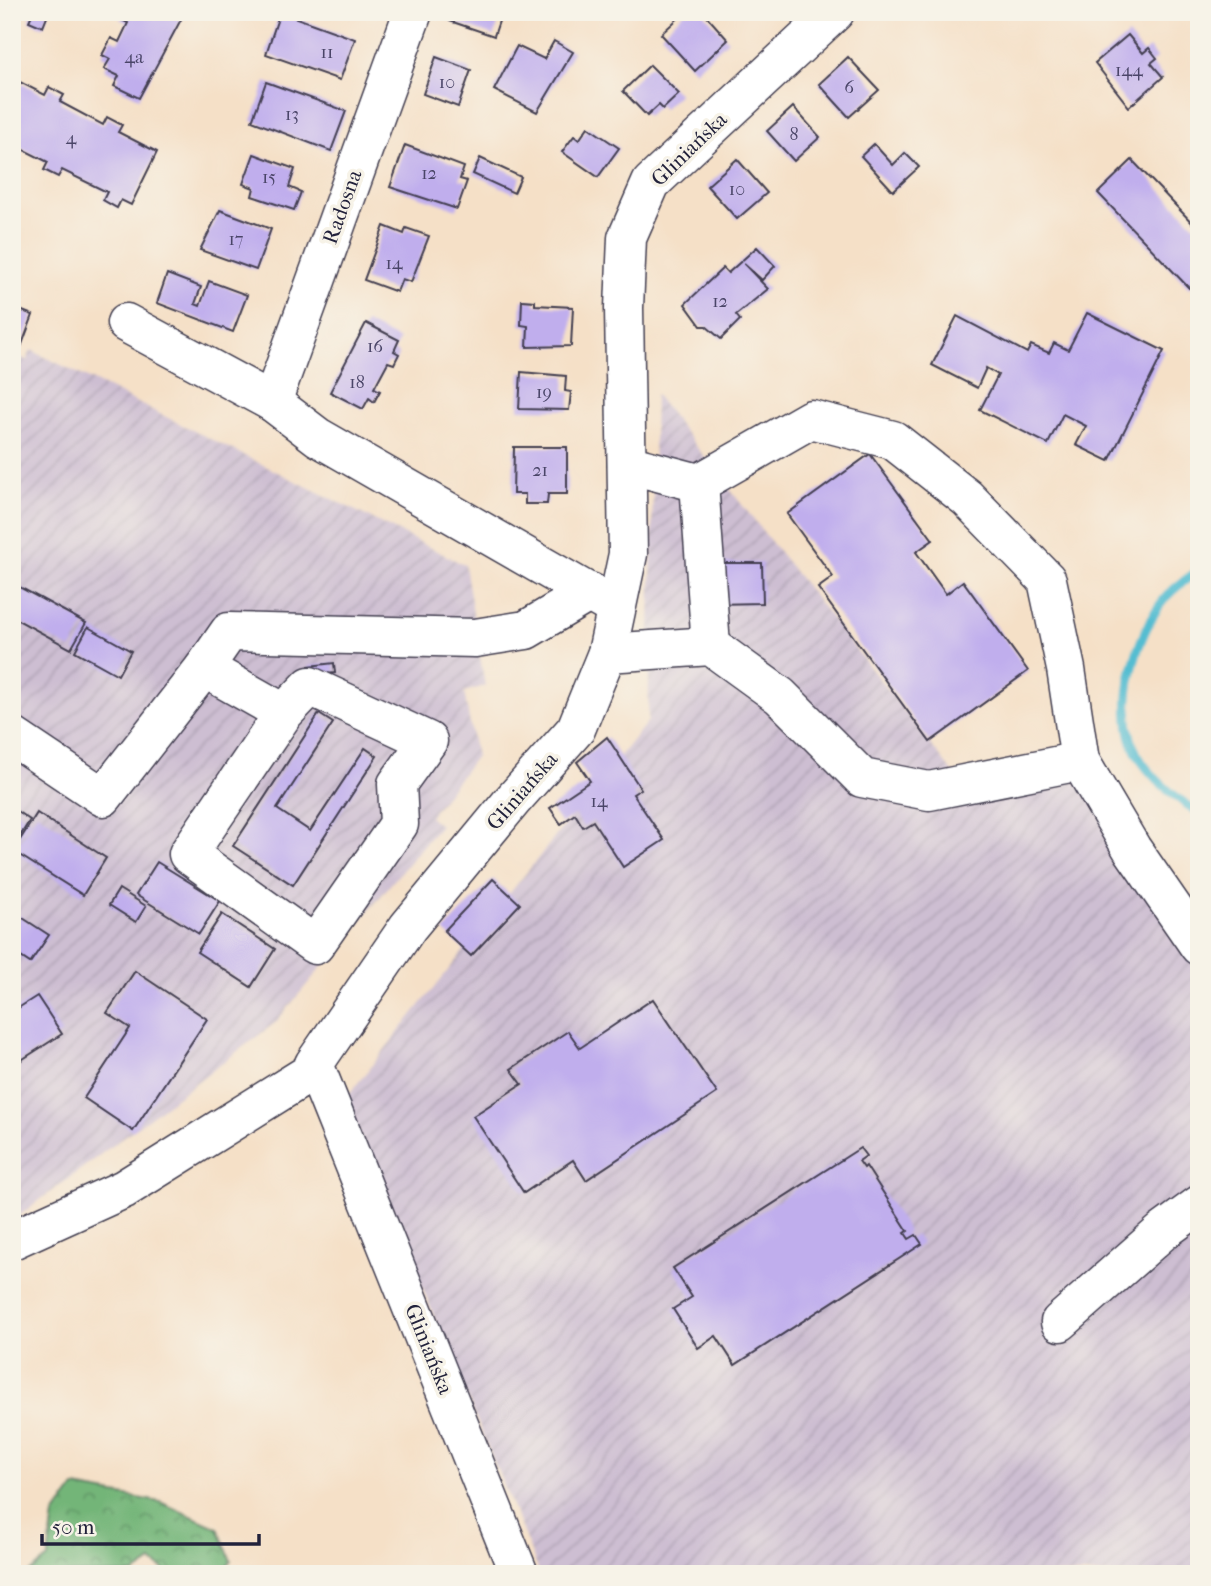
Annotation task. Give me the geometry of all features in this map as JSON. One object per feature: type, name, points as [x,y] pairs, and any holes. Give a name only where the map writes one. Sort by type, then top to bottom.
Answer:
[{"type":"street","name":"Radosna","points":[[272,402],[413,12]]},
{"type":"street","name":"Gliniańska","points":[[519,1574],[314,1064],[408,927],[512,800],[576,729],[607,653],[602,600],[628,554],[624,308],[627,238],[651,183],[835,12]]},
{"type":"street","points":[[126,323],[272,402],[318,437],[602,600]]},
{"type":"street","points":[[627,464],[699,482],[811,419],[893,440],[967,498],[1047,580],[1066,669],[1080,761],[1132,849],[1199,946]]},
{"type":"street","points":[[699,482],[710,646]]},
{"type":"street","points":[[12,736],[103,797],[229,632],[475,638],[526,630],[602,600]]},
{"type":"street","points":[[607,653],[710,646],[780,696],[862,778],[929,791],[1080,761]]},
{"type":"street","points":[[204,668],[284,713]]},
{"type":"street","points":[[310,686],[428,741],[397,785],[400,824],[314,945],[188,854],[284,713],[310,686]]},
{"type":"street","points":[[12,1240],[124,1189],[316,1069]]},
{"type":"street","points":[[1060,1322],[1163,1231],[1199,1205]]},
{"type":"shaded area","points":[[31,350],[465,565],[485,686],[464,692],[476,756],[429,817],[440,825],[275,1023],[12,1221],[12,354],[27,360]]},
{"type":"shaded area","points":[[655,394],[968,792],[1066,755],[1199,959],[1199,1574],[540,1574],[345,1099],[648,721]]},
{"type":"green space","points":[[75,1487],[160,1502],[218,1528],[231,1561],[222,1574],[171,1574],[152,1562],[134,1574],[28,1574],[48,1558],[54,1515]]},
{"type":"building","points":[[33,12],[49,12],[43,27],[29,21]]},
{"type":"building","points":[[124,12],[185,12],[139,98],[114,86],[119,76],[104,69],[110,59],[102,55],[111,38],[119,42],[128,23],[120,19]]},
{"type":"building","points":[[280,12],[355,39],[340,80],[266,54]]},
{"type":"building","points":[[453,12],[502,12],[494,36],[450,21]]},
{"type":"building","points":[[685,12],[703,12],[728,40],[695,71],[661,34]]},
{"type":"building","points":[[1128,35],[1143,53],[1149,48],[1157,58],[1151,63],[1163,77],[1129,107],[1095,63]]},
{"type":"building","points":[[554,41],[573,52],[537,112],[494,90],[517,46],[544,59]]},
{"type":"building","points":[[436,57],[471,70],[458,107],[423,94]]},
{"type":"building","points":[[848,57],[879,90],[849,117],[819,84]]},
{"type":"building","points":[[650,65],[679,94],[663,109],[659,105],[647,116],[623,91]]},
{"type":"building","points":[[12,78],[45,95],[49,87],[64,95],[60,102],[103,125],[107,117],[122,125],[118,132],[157,152],[131,205],[121,200],[117,208],[103,200],[107,192],[62,170],[58,177],[44,170],[48,162],[12,144]]},
{"type":"building","points":[[266,82],[346,111],[331,151],[252,121]]},
{"type":"building","points":[[793,107],[820,137],[794,161],[767,131]]},
{"type":"building","points":[[588,127],[619,148],[598,177],[562,152],[574,136],[579,140]]},
{"type":"building","points":[[874,144],[893,165],[905,153],[919,167],[893,191],[861,156]]},
{"type":"building","points":[[405,145],[464,167],[460,179],[467,181],[457,209],[390,187]]},
{"type":"building","points":[[254,154],[295,169],[289,187],[301,192],[294,210],[252,196],[254,188],[243,184]]},
{"type":"building","points":[[480,158],[521,177],[514,193],[473,174]]},
{"type":"building","points":[[737,159],[767,193],[737,219],[707,186]]},
{"type":"building","points":[[1132,160],[1199,230],[1199,279],[1189,288],[1098,193]]},
{"type":"building","points":[[220,210],[271,229],[256,270],[200,250]]},
{"type":"building","points":[[384,226],[404,234],[406,228],[429,236],[411,282],[402,279],[397,292],[364,280]]},
{"type":"building","points":[[757,247],[775,266],[762,280],[744,264],[768,289],[736,315],[740,320],[721,339],[706,326],[701,326],[685,304],[723,268],[728,273]]},
{"type":"building","points":[[167,274],[201,287],[195,304],[200,306],[209,281],[247,295],[233,332],[157,303]]},
{"type":"building","points":[[522,300],[535,301],[535,305],[573,307],[571,346],[527,347],[528,326],[521,325]]},
{"type":"building","points":[[12,307],[33,315],[21,347],[12,344]]},
{"type":"building","points":[[1087,313],[1164,351],[1109,461],[1076,445],[1086,426],[1063,414],[1048,444],[980,410],[998,375],[986,368],[977,388],[932,365],[957,316],[1027,353],[1031,345],[1049,353],[1054,343],[1068,350]]},
{"type":"building","points":[[366,323],[399,340],[394,351],[399,354],[394,364],[388,362],[374,388],[380,391],[374,402],[369,398],[363,409],[330,392]]},
{"type":"building","points":[[521,372],[566,376],[565,391],[571,392],[569,410],[519,409]]},
{"type":"building","points":[[514,447],[567,447],[567,494],[548,494],[547,504],[525,504],[525,494],[513,494]]},
{"type":"building","points":[[870,454],[933,540],[916,552],[946,594],[963,581],[1028,671],[930,742],[818,588],[833,577],[787,514]]},
{"type":"building","points":[[714,563],[762,563],[763,603],[714,604]]},
{"type":"building","points":[[12,583],[86,623],[71,649],[12,617]]},
{"type":"building","points":[[88,627],[131,651],[118,675],[75,651]]},
{"type":"building","points":[[334,663],[335,673],[310,676],[309,666]]},
{"type":"building","points":[[319,714],[333,723],[277,809],[310,831],[365,748],[377,756],[293,885],[233,846]]},
{"type":"building","points":[[607,737],[641,789],[633,794],[664,840],[623,867],[593,821],[583,827],[575,814],[561,824],[550,808],[590,781],[577,762]]},
{"type":"building","points":[[12,808],[30,820],[15,844],[12,843]]},
{"type":"building","points":[[37,813],[106,858],[83,895],[13,851]]},
{"type":"building","points":[[157,862],[220,901],[199,934],[136,895]]},
{"type":"building","points":[[493,879],[520,904],[471,956],[444,931]]},
{"type":"building","points":[[119,889],[146,906],[136,922],[109,905]]},
{"type":"building","points":[[12,911],[49,935],[30,963],[12,951]]},
{"type":"building","points":[[222,914],[275,949],[251,987],[197,952]]},
{"type":"building","points":[[135,971],[207,1019],[133,1131],[84,1098],[130,1028],[107,1013]]},
{"type":"building","points":[[37,996],[62,1034],[12,1066],[12,1012]]},
{"type":"building","points":[[653,999],[717,1093],[586,1180],[573,1160],[524,1193],[473,1116],[522,1084],[511,1069],[568,1031],[580,1048]]},
{"type":"building","points":[[860,1148],[866,1156],[859,1161],[864,1168],[866,1166],[908,1231],[905,1233],[909,1239],[916,1235],[922,1244],[735,1365],[716,1336],[698,1348],[673,1309],[692,1297],[673,1268]]},
{"type":"waterway","points":[[1199,570],[1177,586],[1155,612],[1138,651],[1128,695],[1130,736],[1137,754],[1149,772],[1199,813]]}]
